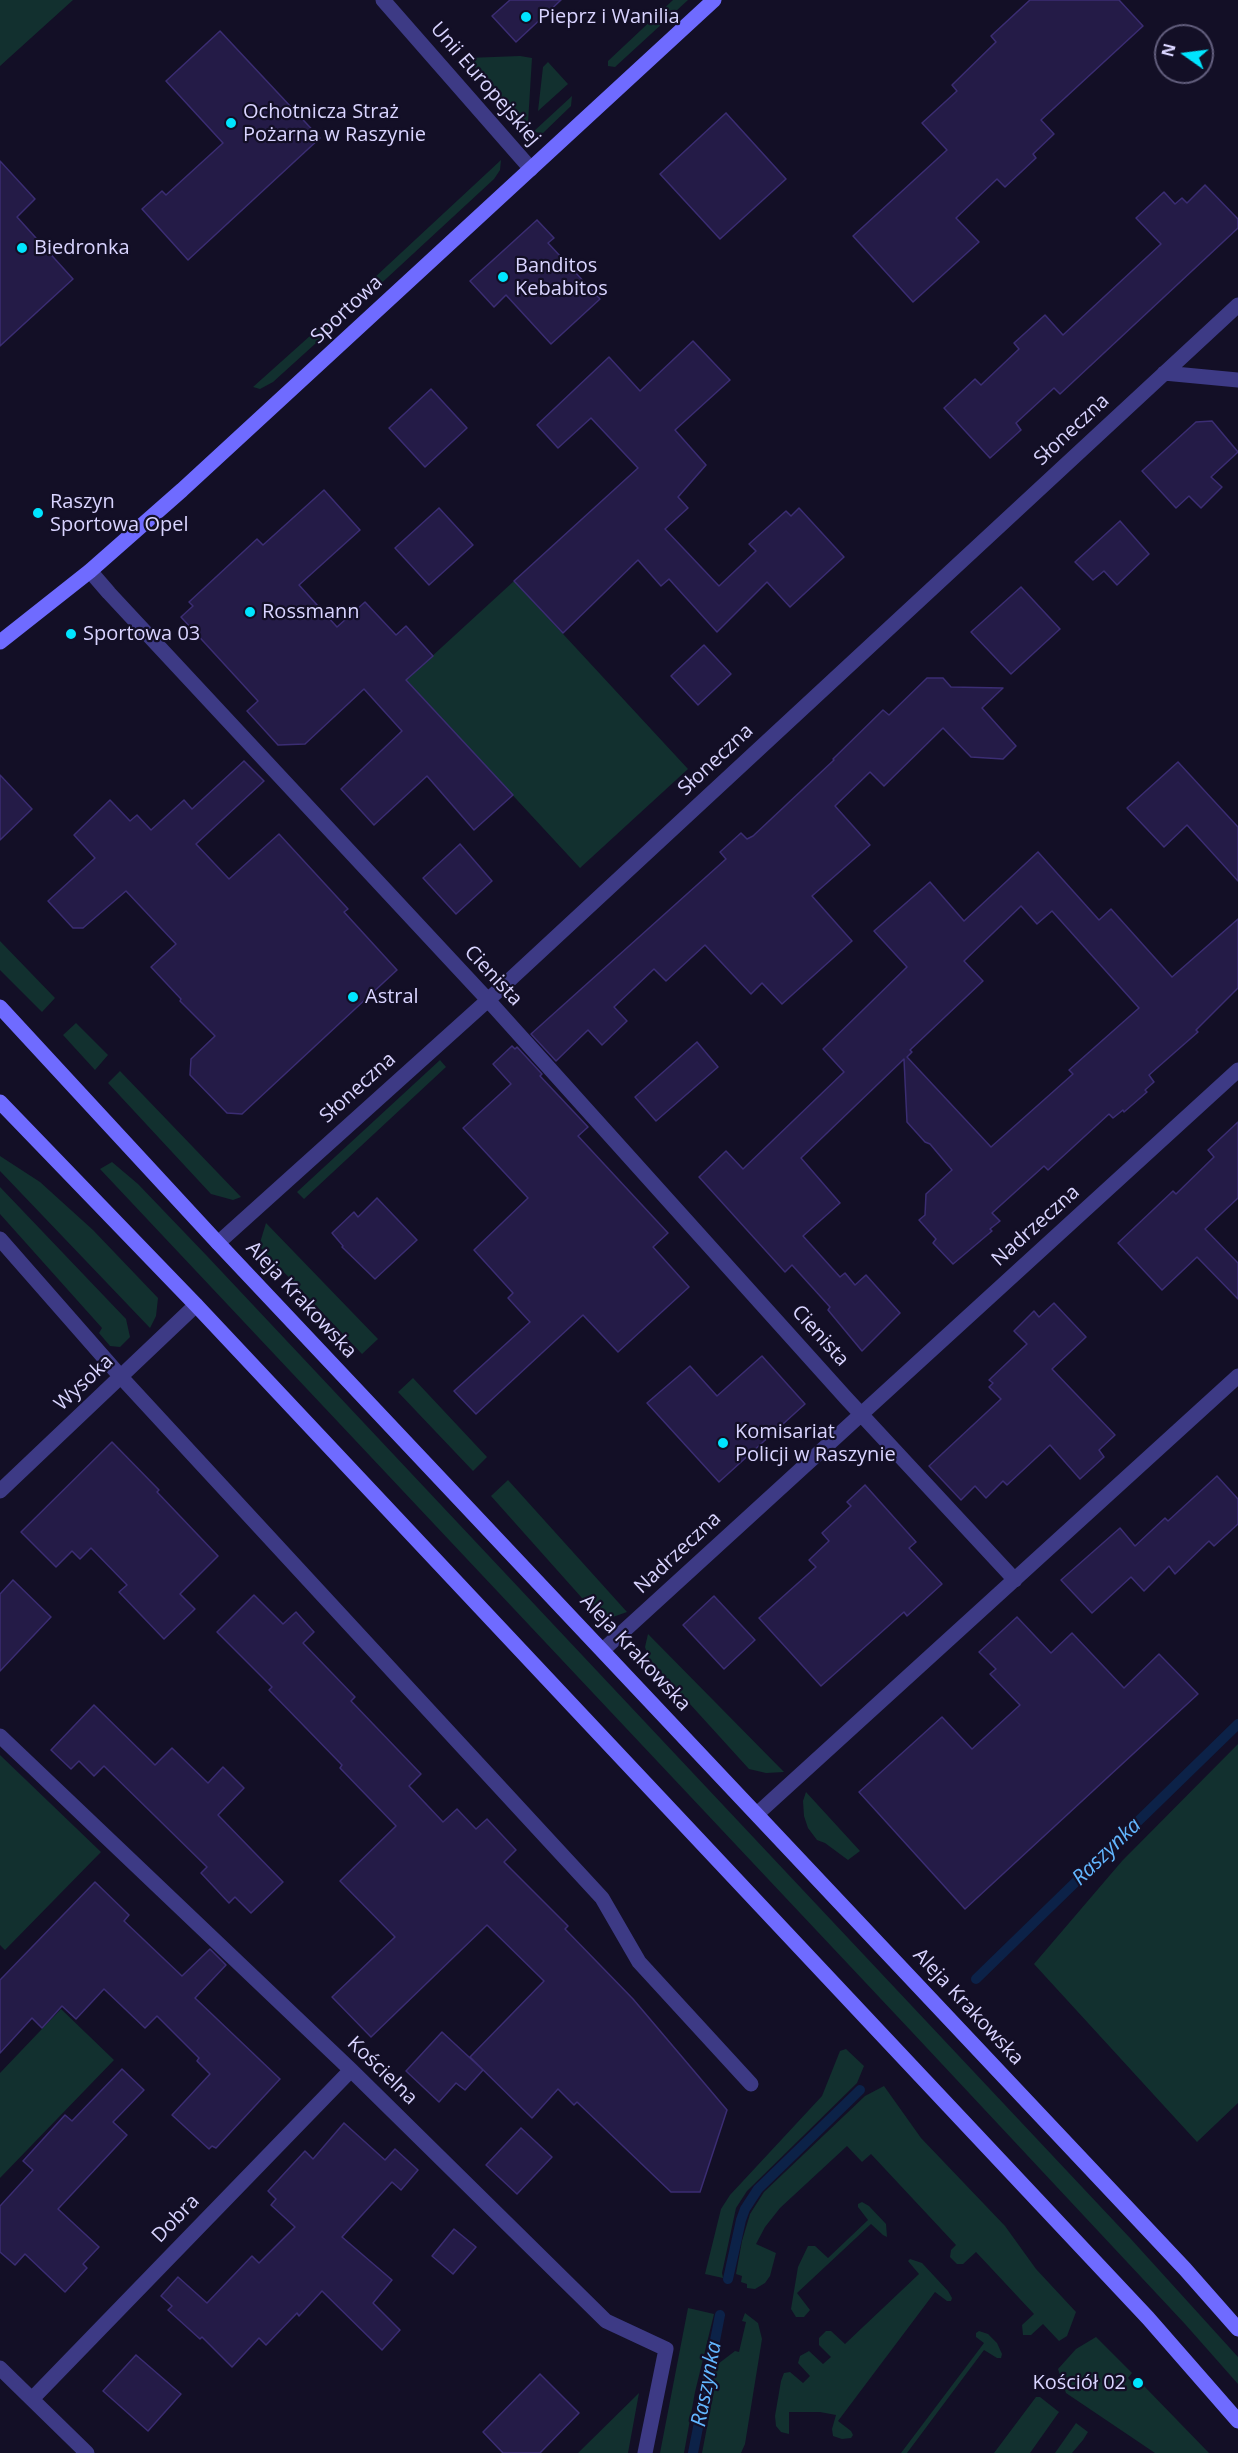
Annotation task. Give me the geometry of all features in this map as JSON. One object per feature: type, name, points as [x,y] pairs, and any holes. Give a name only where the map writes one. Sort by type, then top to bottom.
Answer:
[{"type":"main road","name":"Sportowa","points":[[0,642],[90,571],[182,490],[714,0]]},
{"type":"main road","name":"Aleja Krakowska","points":[[0,1007],[218,1243],[1177,2260],[1238,2329]]},
{"type":"main road","points":[[0,1102],[196,1305],[1148,2318],[1238,2421]]},
{"type":"street","name":"Unii Europejskiej","points":[[382,0],[531,169]]},
{"type":"street","name":"Słoneczna","points":[[218,1243],[488,1000],[1238,305]]},
{"type":"street","points":[[1164,374],[1238,380]]},
{"type":"street","name":"Cienista","points":[[90,571],[488,1000],[861,1413]]},
{"type":"street","name":"Nadrzeczna","points":[[603,1650],[1238,1070]]},
{"type":"street","points":[[0,1239],[121,1377],[602,1898],[639,1962],[752,2084]]},
{"type":"street","name":"Wysoka","points":[[0,1491],[196,1305]]},
{"type":"street","points":[[757,1814],[1238,1376]]},
{"type":"street","points":[[861,1413],[1015,1580]]},
{"type":"street","name":"Kościelna","points":[[0,1736],[351,2070],[606,2321],[666,2349],[645,2453]]},
{"type":"street","name":"Dobra","points":[[32,2399],[351,2070]]},
{"type":"street","points":[[0,2368],[87,2453]]},
{"type":"green space","points":[[0,0],[73,0],[0,66]]},
{"type":"green space","points":[[673,0],[688,0],[615,67],[608,66],[608,61]]},
{"type":"green space","points":[[520,56],[532,58],[528,123],[522,122],[467,58]]},
{"type":"green space","points":[[548,62],[568,84],[538,111],[543,67]]},
{"type":"green space","points":[[572,96],[571,106],[543,133],[533,132]]},
{"type":"green space","points":[[501,160],[500,170],[494,179],[374,290],[366,293],[359,292]]},
{"type":"green space","points":[[330,318],[326,334],[273,382],[260,389],[253,387]]},
{"type":"green space","points":[[514,581],[688,769],[580,868],[406,680]]},
{"type":"green space","points":[[0,941],[55,998],[42,1012],[0,970]]},
{"type":"green space","points":[[76,1023],[108,1055],[95,1070],[63,1035]]},
{"type":"green space","points":[[440,1060],[446,1067],[304,1199],[297,1192]]},
{"type":"green space","points":[[120,1071],[241,1197],[233,1200],[211,1194],[108,1083]]},
{"type":"green space","points":[[0,1156],[40,1182],[93,1230],[158,1298],[156,1316],[150,1328],[0,1171]]},
{"type":"green space","points":[[112,1162],[138,1184],[207,1256],[1130,2238],[1238,2357],[1238,2384],[1185,2324],[912,2032],[100,1169]]},
{"type":"green space","points":[[0,1187],[126,1319],[130,1337],[120,1347],[110,1346],[99,1333],[102,1328],[0,1214]]},
{"type":"green space","points":[[266,1223],[378,1339],[362,1354],[259,1246]]},
{"type":"green space","points":[[413,1378],[487,1457],[473,1471],[398,1392]]},
{"type":"green space","points":[[508,1480],[627,1612],[610,1618],[598,1616],[491,1496]]},
{"type":"green space","points":[[648,1634],[784,1772],[766,1773],[749,1769],[649,1659],[645,1647]]},
{"type":"green space","points":[[1238,1744],[1238,2103],[1197,2142],[1034,1964],[1122,1861]]},
{"type":"green space","points":[[0,1755],[101,1852],[5,1950],[0,1945]]},
{"type":"green space","points":[[806,1792],[860,1851],[848,1860],[825,1843],[817,1840],[808,1828],[804,1816],[803,1801]]},
{"type":"green space","points":[[61,2009],[114,2060],[0,2178],[0,2073]]},
{"type":"green space","points":[[846,2049],[864,2066],[857,2083],[747,2191],[736,2208],[722,2273],[723,2278],[705,2274],[721,2209],[730,2195],[822,2096],[840,2051]]},
{"type":"green space","points":[[884,2086],[921,2138],[1005,2226],[1036,2269],[1076,2312],[1067,2336],[1059,2341],[1043,2324],[1031,2335],[1023,2335],[1022,2325],[1034,2314],[976,2252],[963,2264],[957,2264],[950,2257],[951,2250],[956,2245],[871,2154],[862,2162],[847,2146],[780,2208],[765,2227],[756,2244],[776,2253],[770,2276],[765,2283],[755,2289],[747,2288],[747,2284],[741,2282],[742,2276],[736,2274],[742,2241],[750,2214],[764,2192],[865,2096]]},
{"type":"green space","points":[[862,2202],[886,2224],[887,2237],[871,2224],[797,2293],[810,2310],[804,2317],[796,2317],[791,2309],[798,2267],[808,2246],[815,2246],[828,2258],[868,2220],[858,2207],[858,2204]]},
{"type":"green space","points":[[910,2259],[922,2263],[952,2298],[951,2301],[947,2301],[935,2292],[838,2421],[851,2431],[853,2435],[851,2438],[842,2439],[833,2436],[832,2429],[836,2415],[820,2412],[789,2412],[789,2434],[781,2432],[776,2426],[775,2416],[784,2373],[790,2372],[803,2383],[810,2376],[798,2363],[800,2356],[809,2351],[823,2364],[831,2357],[819,2345],[819,2338],[826,2331],[831,2331],[845,2344],[919,2274],[908,2261]]},
{"type":"green space","points":[[688,2308],[714,2314],[695,2392],[684,2453],[660,2453]]},
{"type":"green space","points":[[745,2313],[758,2323],[762,2339],[745,2444],[741,2453],[702,2453],[713,2396],[714,2367],[735,2351],[739,2352],[746,2322],[742,2321]]},
{"type":"green space","points":[[979,2331],[988,2334],[997,2343],[1002,2354],[1001,2358],[984,2350],[907,2453],[901,2453],[984,2343],[976,2337]]},
{"type":"green space","points":[[1096,2337],[1132,2373],[1128,2378],[1139,2390],[1144,2386],[1209,2453],[1155,2453],[1066,2393],[1058,2369],[1076,2349]]},
{"type":"green space","points":[[639,2393],[628,2453],[578,2453]]},
{"type":"green space","points":[[1036,2397],[1040,2397],[1059,2412],[1030,2453],[994,2453]]},
{"type":"green space","points":[[1076,2423],[1088,2432],[1083,2440],[1072,2453],[1055,2453]]},
{"type":"building","points":[[510,0],[561,0],[516,42],[492,16]]},
{"type":"building","points":[[1030,0],[1119,0],[1143,26],[1041,120],[1054,134],[1033,154],[1036,158],[1005,187],[997,179],[956,218],[979,242],[913,302],[853,236],[947,150],[922,123],[957,91],[952,85],[996,42],[991,36]]},
{"type":"building","points":[[220,31],[320,138],[188,260],[142,209],[162,191],[166,195],[223,143],[166,81]]},
{"type":"building","points":[[726,113],[786,179],[720,239],[660,174]]},
{"type":"building","name":"Biedronka","points":[[0,161],[35,199],[17,217],[73,279],[0,346]]},
{"type":"building","points":[[1205,185],[1238,219],[1238,228],[1060,394],[1054,388],[1016,423],[1021,430],[990,458],[944,408],[975,379],[981,385],[1019,349],[1014,343],[1045,315],[1063,335],[1161,244],[1136,218],[1164,192],[1175,204],[1182,198],[1187,203]]},
{"type":"building","points":[[537,220],[554,238],[548,243],[600,299],[551,344],[506,295],[494,307],[470,281]]},
{"type":"building","points":[[693,341],[730,380],[675,430],[706,465],[678,497],[688,508],[665,529],[719,586],[756,551],[749,544],[786,511],[791,516],[799,508],[844,557],[790,607],[767,582],[717,632],[669,579],[661,586],[638,560],[563,633],[514,581],[638,468],[591,418],[558,448],[537,425],[609,357],[640,391]]},
{"type":"building","points":[[431,389],[467,428],[425,467],[389,428]]},
{"type":"building","points":[[1212,421],[1238,452],[1211,477],[1222,487],[1201,508],[1189,496],[1176,508],[1142,471],[1196,422]]},
{"type":"building","points":[[324,490],[360,530],[299,585],[337,627],[365,602],[396,635],[406,626],[433,656],[406,680],[513,795],[474,830],[427,776],[374,825],[341,789],[402,731],[364,689],[305,744],[278,745],[247,711],[258,701],[181,617],[193,606],[189,602],[257,539],[263,545]]},
{"type":"building","points":[[439,508],[473,545],[429,585],[395,548]]},
{"type":"building","points":[[1120,521],[1149,554],[1117,585],[1104,571],[1093,580],[1075,562]]},
{"type":"building","points":[[1021,587],[1060,629],[1011,674],[971,632]]},
{"type":"building","points":[[704,645],[731,674],[698,705],[671,676]]},
{"type":"building","points":[[927,678],[943,678],[951,687],[1003,688],[982,708],[1016,746],[1003,759],[971,757],[943,728],[884,786],[870,772],[835,806],[870,845],[812,896],[852,941],[782,1004],[762,983],[751,994],[705,945],[666,981],[654,969],[614,1007],[627,1021],[602,1045],[588,1030],[556,1061],[531,1034],[726,859],[720,852],[741,833],[747,839],[753,836],[834,760],[883,710],[889,715]]},
{"type":"building","points":[[244,761],[264,781],[196,844],[229,879],[279,834],[348,909],[344,912],[397,970],[242,1114],[227,1113],[190,1075],[191,1059],[215,1036],[180,1001],[181,999],[151,967],[176,944],[126,891],[83,928],[73,928],[48,901],[95,858],[74,835],[110,800],[130,821],[137,815],[151,830],[184,800],[192,809]]},
{"type":"building","points":[[1178,762],[1238,827],[1238,881],[1187,825],[1164,847],[1127,808]]},
{"type":"building","points":[[0,775],[32,809],[0,840]]},
{"type":"building","points":[[460,844],[492,881],[456,914],[423,878]]},
{"type":"building","points":[[1038,852],[1099,920],[1111,909],[1172,977],[1238,919],[1238,988],[1196,1030],[1198,1032],[1149,1075],[1154,1082],[1145,1090],[1147,1092],[1124,1112],[1123,1110],[1113,1118],[1109,1114],[1048,1170],[1044,1166],[992,1213],[1000,1221],[990,1229],[992,1231],[953,1264],[933,1243],[936,1239],[919,1220],[925,1215],[926,1194],[952,1170],[907,1122],[904,1059],[801,1158],[840,1203],[803,1236],[840,1277],[845,1273],[855,1285],[866,1275],[900,1313],[862,1351],[828,1310],[830,1307],[792,1265],[785,1272],[699,1177],[726,1151],[743,1169],[844,1072],[823,1049],[907,967],[874,931],[930,882],[964,921]],"holes":[[[1021,906],[1037,924],[1052,911],[1139,1008],[1069,1070],[1073,1074],[991,1147],[907,1057],[912,1052],[910,1050],[983,981],[964,961]]]},
{"type":"building","points":[[697,1042],[718,1067],[656,1121],[635,1097]]},
{"type":"building","points":[[512,1046],[515,1049],[517,1047],[542,1074],[540,1076],[588,1127],[578,1136],[668,1233],[653,1247],[689,1287],[618,1352],[583,1315],[476,1414],[454,1391],[530,1322],[508,1298],[513,1293],[474,1250],[528,1198],[463,1128],[511,1084],[493,1064]]},
{"type":"building","points":[[1238,1122],[1238,1198],[1205,1229],[1238,1263],[1238,1299],[1197,1257],[1162,1290],[1118,1243],[1173,1191],[1176,1194],[1214,1157],[1208,1150]]},
{"type":"building","points":[[377,1198],[417,1240],[375,1279],[342,1247],[332,1233],[354,1212],[358,1217]]},
{"type":"building","points":[[1054,1303],[1086,1337],[1052,1369],[1115,1435],[1099,1450],[1104,1457],[1080,1479],[1050,1445],[1007,1485],[1003,1481],[986,1498],[975,1486],[961,1500],[929,1466],[1001,1399],[989,1387],[993,1383],[989,1380],[1027,1344],[1014,1331],[1034,1311],[1039,1317]]},
{"type":"building","name":"Komisariat Policji w Raszynie","points":[[762,1356],[805,1404],[719,1482],[647,1403],[690,1366],[717,1396]]},
{"type":"building","points":[[112,1442],[218,1556],[180,1594],[195,1609],[164,1639],[119,1592],[127,1585],[91,1548],[80,1559],[72,1551],[56,1567],[21,1532]]},
{"type":"building","points":[[1217,1476],[1238,1499],[1238,1524],[1214,1546],[1209,1541],[1175,1574],[1169,1566],[1144,1591],[1131,1577],[1092,1613],[1061,1580],[1120,1528],[1135,1546],[1165,1518],[1168,1521]]},
{"type":"building","points":[[865,1485],[916,1542],[909,1548],[942,1584],[907,1616],[904,1612],[821,1686],[759,1618],[816,1567],[809,1560],[829,1541],[822,1533],[851,1506],[847,1502]]},
{"type":"building","points":[[13,1580],[51,1617],[0,1671],[0,1594]]},
{"type":"building","points":[[254,1595],[283,1624],[296,1612],[314,1632],[303,1643],[355,1697],[351,1701],[421,1774],[409,1786],[443,1822],[457,1809],[476,1829],[487,1819],[516,1850],[504,1862],[568,1926],[565,1929],[633,1999],[727,2110],[700,2192],[671,2192],[577,2102],[574,2105],[558,2089],[532,2118],[470,2057],[544,1981],[487,1925],[371,2037],[332,1997],[395,1937],[340,1881],[396,1826],[340,1768],[342,1765],[269,1690],[272,1687],[217,1632]]},
{"type":"building","points":[[714,1596],[755,1640],[724,1669],[683,1625]]},
{"type":"building","points":[[1017,1617],[1051,1653],[1072,1633],[1124,1688],[1159,1654],[1198,1694],[965,1909],[859,1792],[942,1717],[972,1749],[1020,1705],[990,1674],[996,1669],[979,1652]]},
{"type":"building","points":[[94,1705],[155,1765],[172,1748],[208,1783],[223,1767],[244,1788],[218,1815],[283,1882],[251,1913],[235,1897],[229,1903],[201,1873],[207,1867],[104,1766],[94,1776],[79,1761],[71,1769],[51,1750]]},
{"type":"building","points":[[95,1882],[129,1915],[124,1921],[182,1976],[210,1949],[226,1965],[195,1998],[280,2079],[216,2148],[212,2146],[209,2149],[172,2115],[210,2074],[197,2061],[199,2058],[157,2016],[145,2028],[104,1989],[76,2019],[62,2006],[42,2028],[32,2018],[0,2053],[0,1980]]},
{"type":"building","points":[[442,2032],[483,2070],[465,2090],[456,2083],[439,2102],[406,2071]]},
{"type":"building","points":[[122,2069],[144,2090],[113,2122],[127,2135],[58,2209],[99,2247],[83,2264],[87,2268],[65,2292],[25,2254],[15,2265],[0,2252],[0,2206],[33,2170],[23,2161],[65,2115],[72,2121]]},
{"type":"building","points":[[344,2123],[385,2160],[395,2149],[418,2170],[401,2190],[392,2182],[342,2237],[392,2280],[373,2303],[400,2330],[382,2350],[322,2291],[299,2316],[297,2313],[266,2345],[259,2338],[232,2367],[202,2337],[200,2339],[168,2310],[172,2306],[161,2296],[178,2277],[207,2303],[252,2256],[259,2263],[295,2227],[271,2205],[276,2199],[268,2191],[305,2151],[313,2159]]},
{"type":"building","points":[[521,2128],[552,2157],[517,2194],[486,2165]]},
{"type":"building","points":[[454,2229],[476,2247],[453,2274],[432,2256]]},
{"type":"building","points":[[136,2355],[181,2394],[148,2431],[103,2391]]},
{"type":"building","points":[[540,2374],[579,2413],[540,2453],[503,2453],[483,2432]]},
{"type":"waterway","name":"Raszynka","points":[[976,1979],[1238,1724]]},
{"type":"waterway","name":"Raszynka","points":[[728,2279],[741,2220],[758,2189],[860,2090]]},
{"type":"waterway","name":"Raszynka","points":[[693,2453],[720,2315]]},
{"type":"place","name":"Pieprz i Wanilia","points":[[526,17]]},
{"type":"place","name":"Ochotnicza Straż Pożarna w Raszynie","points":[[231,123]]},
{"type":"place","name":"Biedronka","points":[[22,248]]},
{"type":"place","name":"Banditos Kebabitos","points":[[503,277]]},
{"type":"place","name":"Raszyn Sportowa Opel","points":[[38,513]]},
{"type":"place","name":"Rossmann","points":[[250,612]]},
{"type":"place","name":"Sportowa 03","points":[[71,634]]},
{"type":"place","name":"Astral","points":[[353,997]]},
{"type":"place","name":"Komisariat Policji w Raszynie","points":[[723,1443]]},
{"type":"place","name":"Kościół 02","points":[[1138,2383]]}]
